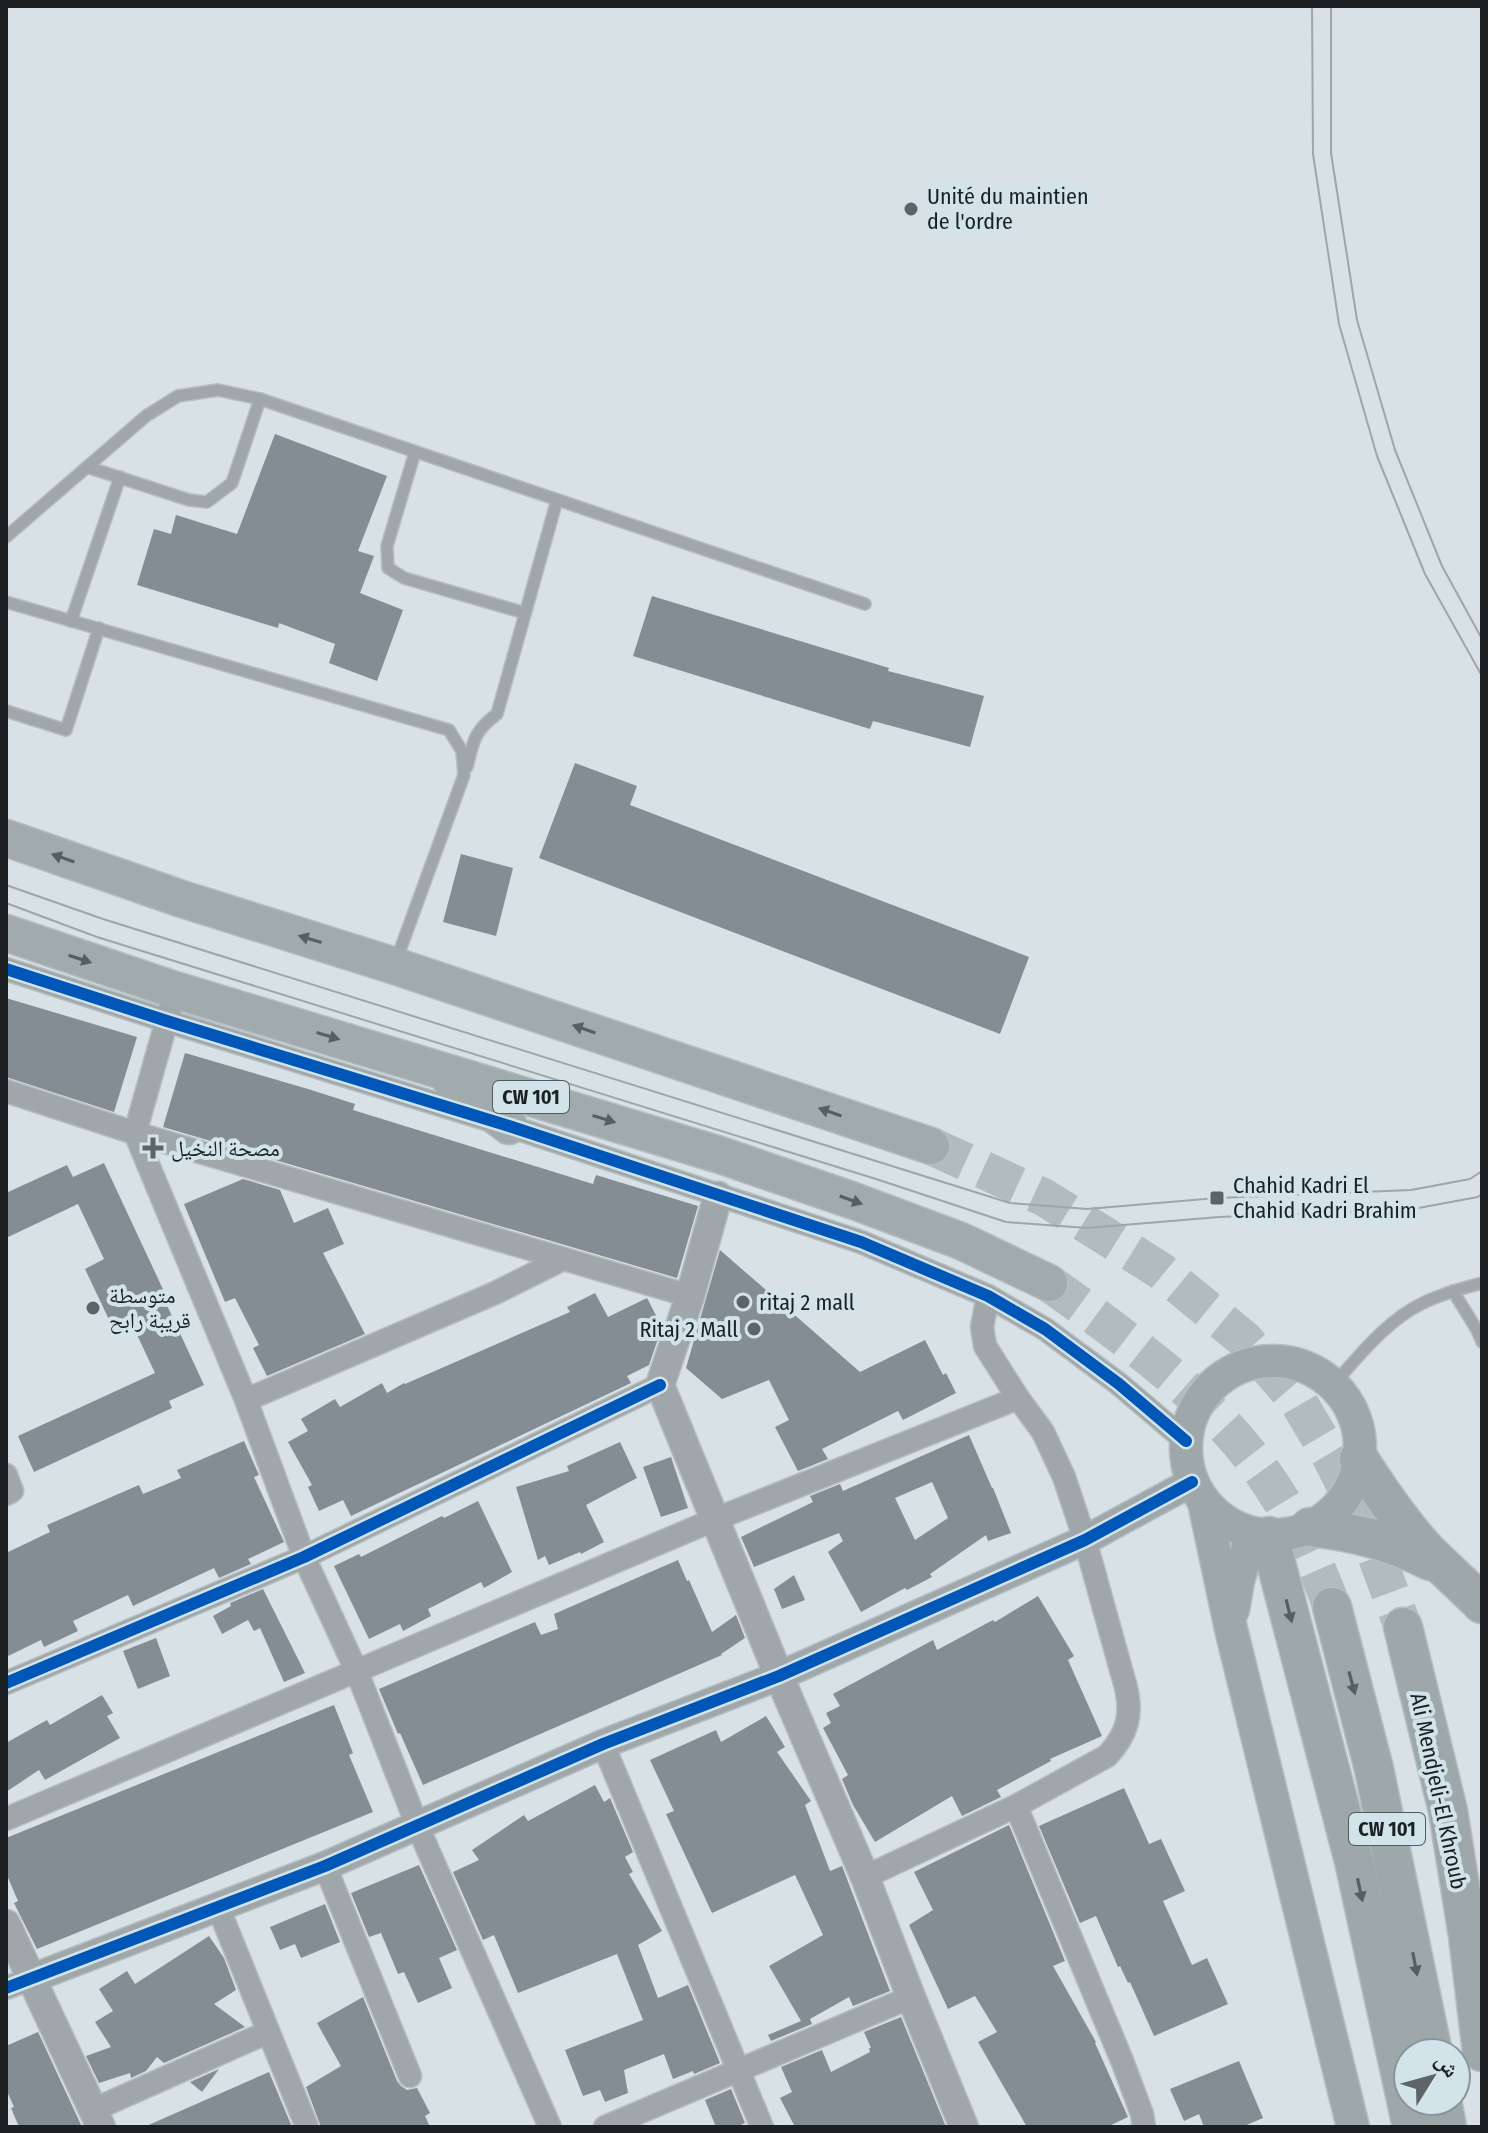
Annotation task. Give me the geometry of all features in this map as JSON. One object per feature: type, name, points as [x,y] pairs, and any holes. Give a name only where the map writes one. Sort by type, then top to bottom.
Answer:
[{"type":"highway","points":[[1359,1459],[1401,1521],[1482,1604]]},
{"type":"highway","points":[[1310,1527],[1385,1541],[1420,1556],[1452,1575]]},
{"type":"highway","points":[[1260,1534],[1354,1861],[1412,2127]]},
{"type":"highway","name":"CW 101","points":[[1332,1607],[1374,1769],[1430,2037]]},
{"type":"highway","name":"Ali Mendjeli-El Khroub","points":[[1403,1627],[1448,1811],[1482,2052]]},
{"type":"highway","points":[[1468,1936],[1482,1974]]},
{"type":"main road","points":[[6,838],[931,1146]]},
{"type":"main road","name":"CW 101","points":[[6,933],[171,1005],[434,1068],[720,1155],[961,1241],[1049,1283]]},
{"type":"main road","points":[[434,1068],[509,1126]]},
{"type":"main road","points":[[1198,1492],[1218,1516],[1234,1526],[1260,1534],[1290,1534],[1310,1527],[1334,1511],[1351,1487],[1359,1459],[1359,1432],[1349,1407],[1333,1385],[1310,1369],[1283,1361],[1255,1363],[1229,1373],[1208,1390],[1192,1414],[1186,1441],[1187,1462],[1198,1492],[1353,2127]]},
{"type":"main road","points":[[1231,1629],[1238,1581],[1260,1534]]},
{"type":"street","points":[[6,969],[171,1005],[509,1126],[861,1242],[988,1296],[1045,1329],[1119,1384],[1186,1441]]},
{"type":"street","points":[[171,1005],[135,1133],[246,1400],[304,1557],[357,1672],[417,1825],[550,2127]]},
{"type":"street","points":[[6,1091],[135,1133],[690,1296]]},
{"type":"street","points":[[718,1196],[690,1296],[660,1385],[865,1877],[964,2127]]},
{"type":"street","points":[[246,1400],[495,1293],[563,1259]]},
{"type":"street","points":[[865,1877],[1016,1806],[1107,1756],[1126,1731],[1130,1715],[1128,1691],[1064,1477],[1043,1432],[985,1346],[982,1327],[988,1296]]},
{"type":"street","points":[[6,1683],[304,1557],[660,1385]]},
{"type":"street","points":[[6,1819],[716,1519],[1018,1398]]},
{"type":"street","points":[[6,1475],[12,1491],[6,1494]]},
{"type":"street","points":[[18,1983],[325,1866],[603,1744],[779,1676],[1198,1492]]},
{"type":"street","points":[[603,1744],[762,2127]]},
{"type":"street","points":[[1016,1806],[1123,2063],[1144,2127]]},
{"type":"street","points":[[325,1866],[410,2076]]},
{"type":"street","points":[[218,1907],[307,2127]]},
{"type":"street","points":[[6,1924],[18,1983],[94,2121],[268,2032]]},
{"type":"street","points":[[605,2127],[911,1997]]},
{"type":"lane","points":[[6,537],[146,416],[178,396],[218,390],[260,399],[865,604]]},
{"type":"lane","points":[[87,467],[189,500],[207,502],[232,483],[260,399]]},
{"type":"lane","points":[[415,452],[387,546],[388,568],[404,578],[525,613]]},
{"type":"lane","points":[[71,621],[120,477]]},
{"type":"lane","points":[[395,966],[464,775],[474,736],[497,714],[557,500]]},
{"type":"lane","points":[[6,602],[449,730],[462,751],[464,775]]},
{"type":"lane","points":[[6,711],[66,730],[99,628]]},
{"type":"lane","points":[[1333,1385],[1404,1315],[1421,1304],[1482,1283]]},
{"type":"lane","points":[[1453,1291],[1482,1342]]},
{"type":"building","points":[[275,434],[387,476],[358,551],[374,556],[360,593],[403,610],[377,681],[329,663],[335,644],[279,623],[278,628],[137,585],[154,529],[171,534],[176,515],[237,534]]},
{"type":"building","points":[[652,596],[889,668],[888,671],[984,696],[970,747],[873,721],[870,729],[633,656]]},
{"type":"building","points":[[575,763],[637,786],[630,805],[1029,957],[1000,1034],[539,858]]},
{"type":"building","points":[[461,854],[513,868],[496,936],[443,922]]},
{"type":"building","points":[[6,998],[137,1037],[114,1112],[6,1077]]},
{"type":"building","points":[[185,1053],[355,1104],[353,1110],[593,1184],[596,1175],[698,1206],[677,1278],[163,1127]]},
{"type":"building","points":[[104,1163],[204,1385],[169,1401],[172,1408],[34,1472],[18,1436],[155,1373],[130,1320],[113,1328],[85,1269],[104,1259],[78,1204],[6,1238],[6,1193],[67,1165],[73,1177]]},
{"type":"building","points":[[243,1179],[280,1190],[294,1223],[328,1208],[344,1244],[323,1253],[365,1334],[267,1376],[253,1348],[259,1345],[235,1298],[225,1302],[184,1204]]},
{"type":"building","points":[[720,1250],[860,1372],[925,1340],[956,1393],[903,1420],[898,1411],[822,1449],[828,1459],[798,1471],[775,1427],[789,1420],[769,1380],[722,1399],[686,1368]]},
{"type":"building","points":[[595,1293],[608,1317],[647,1298],[662,1327],[649,1365],[627,1376],[631,1383],[351,1516],[343,1500],[319,1511],[308,1487],[312,1485],[288,1442],[308,1431],[301,1419],[335,1399],[340,1407],[382,1383],[387,1393],[570,1312],[567,1307]]},
{"type":"building","points":[[969,1435],[1011,1533],[988,1541],[986,1535],[930,1574],[932,1577],[861,1612],[828,1552],[843,1541],[839,1533],[754,1567],[741,1537],[813,1502],[810,1496],[840,1484],[843,1491]],"holes":[[[932,1482],[948,1518],[915,1540],[895,1498]]]},
{"type":"building","points":[[244,1441],[259,1475],[254,1477],[284,1542],[248,1559],[251,1564],[219,1578],[214,1568],[133,1606],[128,1595],[73,1621],[78,1631],[44,1647],[41,1640],[6,1657],[6,1553],[50,1532],[47,1525],[139,1485],[143,1494],[181,1478],[177,1470]]},
{"type":"building","points":[[620,1442],[637,1478],[586,1505],[604,1542],[549,1565],[545,1556],[538,1560],[516,1487],[569,1471],[567,1466]]},
{"type":"building","points":[[671,1457],[688,1508],[661,1517],[643,1467]]},
{"type":"building","points":[[478,1501],[512,1572],[484,1588],[481,1582],[428,1609],[431,1616],[403,1631],[400,1624],[369,1639],[334,1566],[359,1554],[361,1557]]},
{"type":"building","points":[[678,1560],[712,1632],[736,1615],[745,1638],[722,1655],[423,1785],[379,1689],[535,1622],[541,1635],[558,1629],[554,1614]]},
{"type":"building","points":[[794,1575],[805,1600],[782,1609],[774,1589]]},
{"type":"building","points":[[263,1589],[305,1673],[284,1682],[260,1628],[254,1631],[248,1620],[222,1634],[213,1616],[231,1606],[230,1603]]},
{"type":"building","points":[[1038,1596],[1074,1656],[1068,1660],[1102,1736],[1050,1759],[997,1790],[1001,1797],[962,1816],[952,1796],[875,1842],[853,1805],[842,1779],[848,1775],[823,1728],[831,1723],[826,1713],[840,1706],[833,1694],[933,1640],[937,1650],[993,1620],[995,1622]]},
{"type":"building","points":[[156,1638],[170,1676],[138,1689],[123,1651]]},
{"type":"building","points":[[102,1695],[113,1713],[107,1716],[120,1738],[45,1780],[39,1770],[6,1792],[6,1743],[47,1720],[50,1725]]},
{"type":"building","points":[[334,1705],[353,1753],[349,1755],[373,1812],[37,1949],[14,1903],[18,1901],[6,1873],[6,1838]]},
{"type":"building","points":[[766,1716],[785,1747],[777,1752],[811,1801],[805,1805],[830,1871],[842,1866],[890,1991],[853,2006],[849,1997],[810,2019],[812,2024],[771,2041],[768,2035],[801,2021],[769,1966],[823,1935],[795,1875],[712,1913],[666,1814],[674,1811],[650,1760],[716,1730],[721,1742]]},
{"type":"building","points":[[595,1785],[604,1802],[610,1798],[633,1852],[625,1857],[633,1872],[629,1874],[662,1931],[638,1945],[658,1998],[688,1985],[720,2063],[673,2079],[664,2054],[624,2070],[628,2093],[605,2102],[600,2090],[583,2096],[565,2050],[643,2020],[617,1954],[518,1993],[494,1935],[483,1940],[453,1872],[479,1860],[472,1850],[524,1815],[528,1821]]},
{"type":"building","points":[[1124,1788],[1149,1844],[1161,1839],[1185,1891],[1163,1901],[1192,1965],[1207,1958],[1228,2004],[1154,2036],[1096,1916],[1080,1923],[1039,1826]]},
{"type":"building","points":[[1009,1825],[1065,1961],[1053,1966],[1096,2042],[1128,2117],[1107,2127],[1027,2127],[978,2042],[997,2032],[975,1996],[948,2009],[909,1925],[933,1910],[914,1872]]},
{"type":"building","points":[[419,1865],[457,1950],[439,1958],[452,1988],[418,2003],[404,1972],[398,1974],[381,1933],[369,1937],[351,1893]]},
{"type":"building","points":[[325,1904],[340,1942],[301,1958],[295,1944],[280,1950],[270,1927]]},
{"type":"building","points":[[209,1936],[224,1958],[236,1990],[214,2004],[245,2027],[164,2063],[157,2057],[146,2071],[131,2078],[130,2073],[99,2083],[86,2056],[111,2047],[95,2022],[113,2011],[99,1989],[127,1971],[135,1984]]},
{"type":"building","points":[[363,1997],[397,2081],[407,2090],[417,2088],[430,2113],[425,2116],[430,2127],[321,2127],[306,2087],[341,2066],[317,2023]]},
{"type":"building","points":[[901,2017],[946,2127],[795,2127],[780,2098],[792,2092],[781,2067],[822,2050],[831,2072],[870,2052],[864,2032]]},
{"type":"building","points":[[38,2032],[82,2127],[19,2127],[6,2089],[6,2046]]},
{"type":"building","points":[[1239,2061],[1263,2118],[1242,2127],[1204,2127],[1199,2114],[1184,2121],[1170,2089]]},
{"type":"building","points":[[219,2069],[202,2092],[190,2082]]},
{"type":"building","points":[[269,2072],[292,2127],[144,2127]]},
{"type":"building","points":[[731,2089],[745,2123],[736,2127],[716,2127],[705,2100]]},
{"type":"tunnel","points":[[931,1146],[1045,1198],[1161,1271],[1245,1340],[1299,1403],[1331,1457],[1364,1523],[1403,1627]]},
{"type":"tunnel","points":[[1049,1283],[1156,1363],[1234,1436],[1284,1505],[1311,1555],[1332,1607]]},
{"type":"tram line","points":[[1312,6],[1313,154],[1339,324],[1377,456],[1425,574],[1482,676]]},
{"type":"tram line","points":[[1331,6],[1331,153],[1357,320],[1395,450],[1442,566],[1482,639]]},
{"type":"tram line","points":[[6,885],[103,919],[1010,1203],[1087,1209],[1217,1198],[1411,1190],[1470,1179],[1482,1171]]},
{"type":"tram line","points":[[6,903],[97,937],[1006,1222],[1087,1228],[1219,1217],[1413,1209],[1482,1194]]},
{"type":"cycle path","points":[[6,969],[509,1126],[861,1242],[988,1296],[1045,1329],[1119,1384],[1186,1441]]},
{"type":"cycle path","points":[[6,1683],[304,1557],[660,1385]]},
{"type":"cycle path","points":[[6,1988],[325,1866],[603,1744],[779,1676],[1085,1540],[1192,1482]]},
{"type":"place","name":"Unité du maintien de l'ordre","points":[[911,209]]},
{"type":"place","name":"مصحة النخيل","points":[[153,1148]]},
{"type":"place","name":"Chahid Kadri El Chahid Kadri Brahim","points":[[1217,1198]]},
{"type":"place","name":"ritaj 2 mall","points":[[743,1302]]},
{"type":"place","name":"متوسطة قريبة رابح","points":[[93,1308]]},
{"type":"place","name":"Ritaj 2 Mall","points":[[754,1329]]}]
